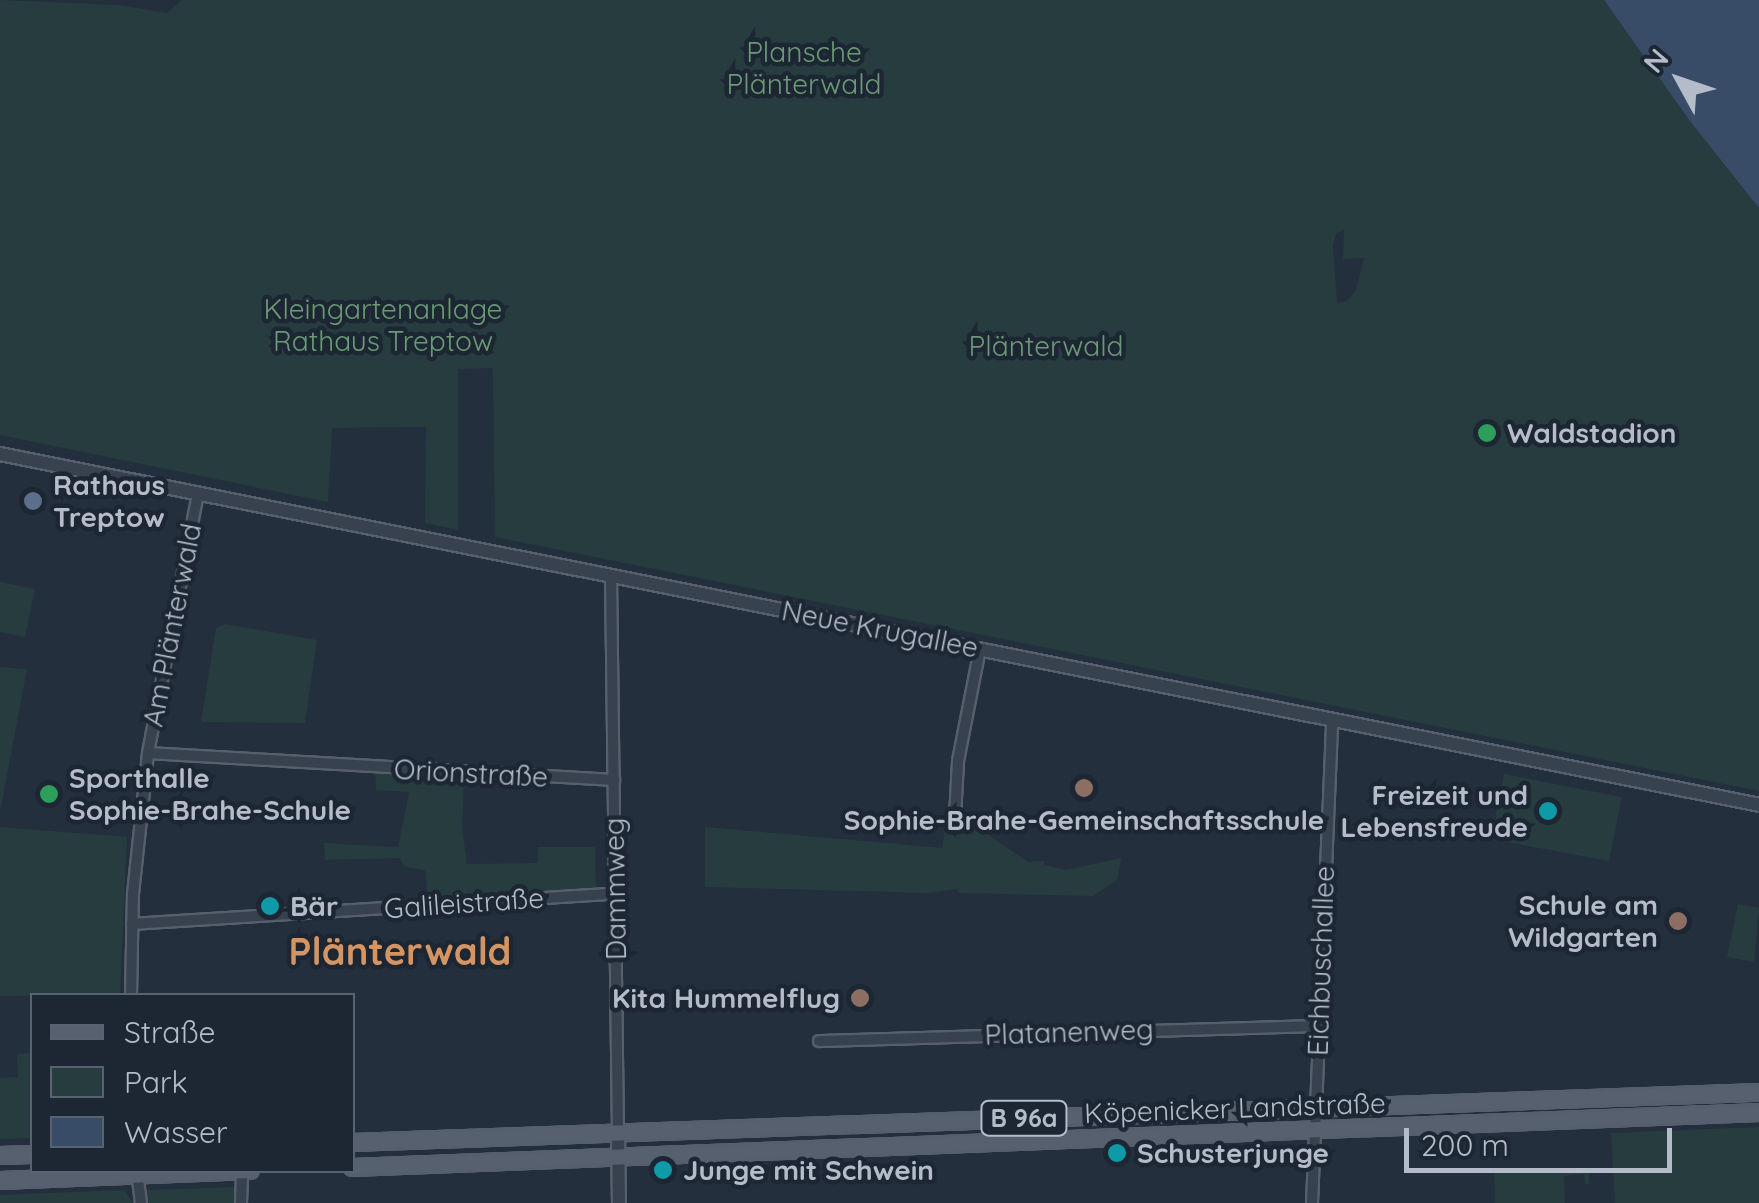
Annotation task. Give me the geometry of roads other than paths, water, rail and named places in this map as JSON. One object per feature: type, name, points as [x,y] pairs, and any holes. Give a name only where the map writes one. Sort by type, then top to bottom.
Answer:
[{"type":"main road","name":"Köpenicker Landstraße","points":[[355,1142],[1759,1092]]},
{"type":"main road","name":"Köpenicker Landstraße","points":[[355,1166],[1759,1112]]},
{"type":"main road","points":[[0,1155],[30,1154]]},
{"type":"main road","points":[[0,1180],[138,1173]]},
{"type":"street","name":"Neue Krugallee","points":[[0,454],[1759,805]]},
{"type":"street","name":"Am Plänterwald","points":[[131,993],[132,924],[148,752],[198,493]]},
{"type":"street","name":"Dammweg","points":[[611,576],[619,1203]]},
{"type":"street","points":[[954,817],[958,761],[980,649]]},
{"type":"street","name":"Eichbuschallee","points":[[1312,1203],[1332,719]]},
{"type":"street","name":"Orionstraße","points":[[148,752],[614,780]]},
{"type":"street","name":"Galileistraße","points":[[132,924],[616,894]]},
{"type":"street","name":"Platanenweg","points":[[819,1041],[1319,1026]]},
{"type":"street","points":[[138,1173],[142,1203]]},
{"type":"street","points":[[242,1173],[242,1203]]},
{"type":"water","points":[[1604,0],[1759,0],[1759,208],[1690,121]]},
{"type":"place","name":"Waldstadion","points":[[1487,433]]},
{"type":"place","name":"Rathaus Treptow","points":[[33,501]]},
{"type":"place","name":"Sophie-Brahe-Gemeinschaftsschule","points":[[1084,788]]},
{"type":"place","name":"Sporthalle Sophie-Brahe-Schule","points":[[49,794]]},
{"type":"place","name":"Freizeit und Lebensfreude","points":[[1548,811]]},
{"type":"place","name":"Bär","points":[[270,906]]},
{"type":"place","name":"Schule am Wildgarten","points":[[1678,921]]},
{"type":"place","name":"Kita Hummelflug","points":[[860,998]]},
{"type":"place","name":"Schusterjunge","points":[[1117,1153]]},
{"type":"place","name":"Junge mit Schwein","points":[[663,1170]]},
{"type":"district","name":"Plänterwald","points":[[400,952]]},
{"type":"park label","name":"Plansche Plänterwald","points":[[804,68]]},
{"type":"park label","name":"Kleingartenanlage Rathaus Treptow","points":[[383,325]]}]
